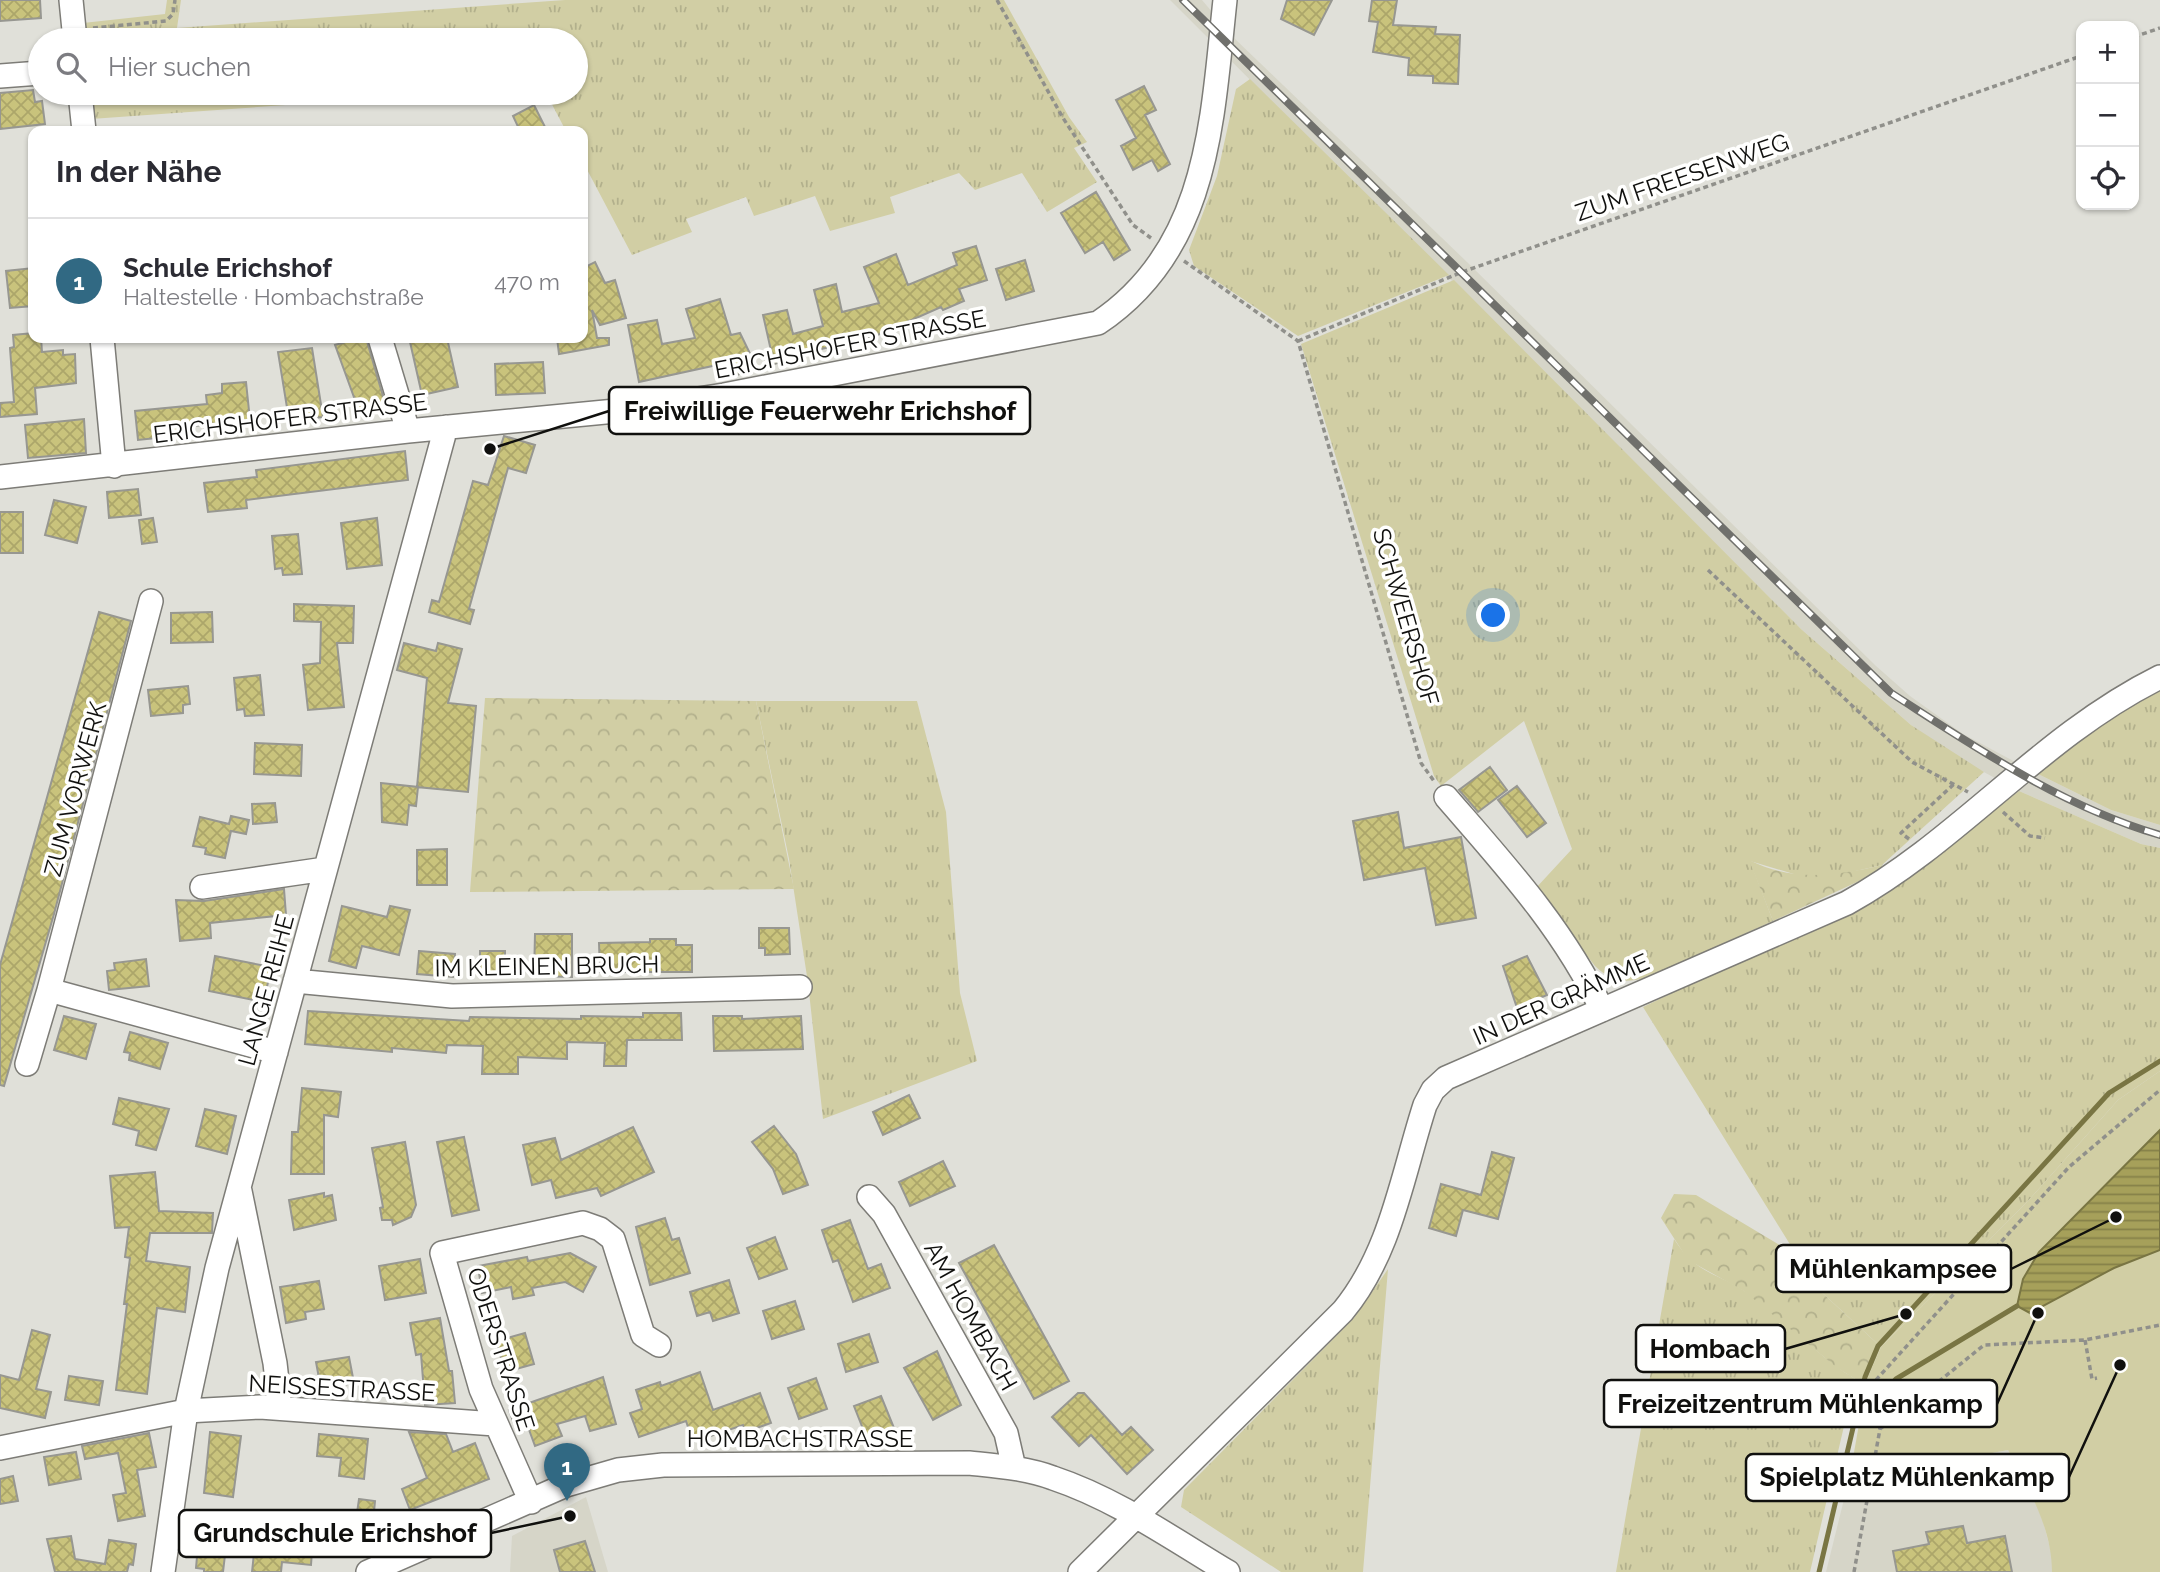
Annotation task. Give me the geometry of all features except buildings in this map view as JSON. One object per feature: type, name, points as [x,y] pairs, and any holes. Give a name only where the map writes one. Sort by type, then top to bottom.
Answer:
[{"type":"street","points":[[71,0],[73,28]]},
{"type":"street","name":"ERICHSHOFER STRASSE","points":[[0,477],[408,431],[626,410],[724,395],[1098,323],[1128,303],[1170,251],[1186,216],[1202,164],[1214,105],[1225,0]]},
{"type":"street","points":[[0,76],[28,74]]},
{"type":"street","points":[[81,105],[83,126]]},
{"type":"street","points":[[102,343],[114,466]]},
{"type":"street","points":[[382,343],[408,431]]},
{"type":"street","name":"LANGE REIHE","points":[[163,1572],[186,1411],[218,1268],[446,427]]},
{"type":"street","name":"ZUM VORWERK","points":[[27,1064],[50,990],[151,601]]},
{"type":"street","name":"IN DER GRÄMME","points":[[1080,1572],[1138,1518],[1343,1311],[1363,1287],[1383,1247],[1409,1153],[1433,1090],[1446,1078],[1847,903],[1876,887],[1924,852],[2062,737],[2117,699],[2160,677]]},
{"type":"street","points":[[1446,797],[1558,931],[1583,969],[1602,1010]]},
{"type":"street","points":[[202,887],[326,869]]},
{"type":"street","name":"IM KLEINEN BRUCH","points":[[295,981],[452,996],[800,987]]},
{"type":"street","points":[[50,990],[276,1052]]},
{"type":"street","points":[[239,1188],[275,1363],[281,1408]]},
{"type":"street","name":"AM HOMBACH","points":[[869,1197],[884,1214],[1006,1433],[1014,1468]]},
{"type":"street","name":"ODERSTRASSE","points":[[531,1502],[481,1389],[442,1252],[583,1223],[600,1228],[613,1239],[643,1335],[659,1345]]},
{"type":"street","name":"NEISSESTRASSE","points":[[0,1448],[186,1411],[281,1408],[495,1424]]},
{"type":"street","name":"HOMBACHSTRASSE","points":[[368,1572],[566,1486],[618,1470],[663,1465],[969,1463],[1014,1468],[1052,1477],[1093,1493],[1228,1572]]},
{"type":"path","points":[[124,28],[166,22],[173,14],[175,0]]},
{"type":"path","points":[[997,0],[1063,118],[1133,225],[1298,341]]},
{"type":"path","points":[[2139,35],[2160,28]]},
{"type":"path","name":"ZUM FREESENWEG","points":[[1298,341],[1462,272],[2076,58]]},
{"type":"path","name":"SCHWEERSHOF","points":[[1298,341],[1421,763],[1446,797]]},
{"type":"path","points":[[1708,570],[1912,762],[1987,800],[2030,836],[2045,838]]},
{"type":"path","points":[[1924,852],[1901,833],[1954,783]]},
{"type":"path","points":[[1854,1572],[1880,1429],[1871,1396],[1875,1381],[1953,1299],[2069,1167],[2160,1090]]},
{"type":"path","points":[[1880,1429],[1984,1345],[2085,1340],[2160,1325]]},
{"type":"path","points":[[2085,1340],[2092,1379],[2096,1378]]},
{"type":"shaded area","points":[[1170,0],[1202,0],[1234,38],[1467,262],[1876,666],[1910,696],[1963,734],[2034,772],[2111,810],[2160,825],[2160,848],[2141,844],[2019,791],[1956,757],[1911,725],[1801,629]]},
{"type":"shaded area","points":[[2160,1130],[2160,1250],[2114,1268],[2030,1313],[2017,1306],[2023,1279],[2039,1252]]},
{"type":"shaded area","points":[[2008,1450],[2041,1514],[2052,1555],[2052,1572],[1826,1572],[1850,1475],[1876,1475]]},
{"type":"shaded area","points":[[586,1497],[608,1572],[510,1572],[512,1536]]},
{"type":"green space","points":[[167,0],[181,0],[177,28],[83,28],[83,23],[165,14]]},
{"type":"green space","points":[[565,0],[1004,0],[1069,117],[1087,142],[1074,148],[1097,182],[1047,212],[1022,173],[975,190],[959,173],[890,197],[895,213],[830,231],[815,196],[754,216],[746,197],[686,219],[692,232],[632,255],[588,171],[588,126],[563,126],[552,105],[588,105],[588,28],[177,28]]},
{"type":"green space","points":[[1250,79],[1449,275],[1298,336],[1194,266],[1189,250],[1217,176],[1236,89]]},
{"type":"green space","points":[[90,105],[286,105],[91,119]]},
{"type":"green space","points":[[1454,280],[1801,629],[1911,725],[1984,772],[1882,865],[1838,875],[1797,875],[1750,861],[1773,921],[1646,978],[1618,980],[1595,966],[1535,889],[1572,849],[1524,721],[1441,786],[1434,776],[1301,344]]},
{"type":"green space","points":[[2160,690],[2160,825],[2111,810],[2034,772],[2081,734]]},
{"type":"green space","points":[[485,698],[756,701],[794,889],[470,892]]},
{"type":"green space","points":[[756,701],[917,701],[946,812],[960,993],[977,1061],[823,1119],[808,983],[789,859]]},
{"type":"green space","points":[[2019,791],[2141,844],[2160,848],[2160,1071],[2118,1100],[2028,1201],[1881,1347],[1817,1288],[1643,1007],[1896,885]]},
{"type":"green space","points":[[1749,860],[1782,872],[1798,874],[1831,874],[1882,865],[1885,869],[1773,921]]},
{"type":"green space","points":[[2160,1071],[2160,1572],[2052,1572],[2048,1539],[2043,1524],[2008,1450],[1876,1475],[1850,1475],[1867,1379],[1881,1347],[2028,1201],[2118,1100]]},
{"type":"green space","points":[[1674,1194],[1696,1195],[1798,1256],[1817,1288],[1881,1347],[1867,1379],[1855,1379],[1836,1367],[1744,1291],[1688,1260],[1661,1218]]},
{"type":"green space","points":[[1674,1239],[1697,1265],[1757,1300],[1855,1379],[1810,1572],[1616,1572]]},
{"type":"green space","points":[[1388,1269],[1363,1572],[1281,1572],[1181,1507],[1184,1490],[1354,1318]]},
{"type":"waterway","points":[[1819,1572],[1865,1377],[1878,1346],[2109,1093],[2160,1061]]},
{"type":"waterway","points":[[1855,1423],[1896,1379],[2017,1306]]},
{"type":"railway","points":[[1183,0],[1891,693],[2054,792],[2124,823],[2160,835]]},
{"type":"place","name":"Freiwillige Feuerwehr Erichshof","points":[[490,449]]},
{"type":"place","name":"Mühlenkampsee","points":[[2116,1217]]},
{"type":"place","name":"Freizeitzentrum Mühlenkamp","points":[[2038,1313]]},
{"type":"place","name":"Hombach","points":[[1906,1314]]},
{"type":"place","name":"Spielplatz Mühlenkamp","points":[[2120,1365]]},
{"type":"place","name":"Schule Erichshof","points":[[567,1501]]},
{"type":"place","name":"Grundschule Erichshof","points":[[570,1516]]}]
